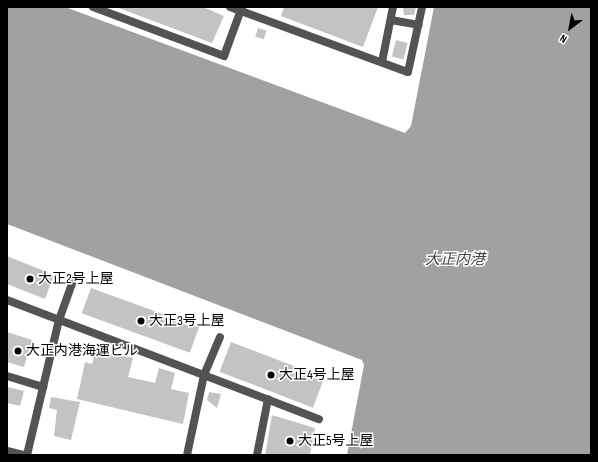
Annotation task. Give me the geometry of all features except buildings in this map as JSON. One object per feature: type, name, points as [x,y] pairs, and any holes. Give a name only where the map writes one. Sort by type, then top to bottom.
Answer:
[{"type":"street","points":[[93,7],[224,56],[241,9]]},
{"type":"street","points":[[230,7],[241,9],[408,72],[422,7]]},
{"type":"street","points":[[382,62],[393,7]]},
{"type":"street","points":[[391,20],[419,25]]},
{"type":"street","points":[[7,451],[26,455],[59,320],[73,281]]},
{"type":"street","points":[[7,300],[319,419]]},
{"type":"street","points":[[187,455],[204,375],[220,337]]},
{"type":"street","points":[[7,376],[43,387]]},
{"type":"street","points":[[257,455],[268,399]]},
{"type":"water","name":"大正内港","points":[[7,7],[65,7],[405,133],[411,126],[434,7],[591,7],[591,455],[347,455],[364,365],[362,360],[7,224]]},
{"type":"place","name":"大正2号上屋","points":[[30,279]]},
{"type":"place","name":"大正3号上屋","points":[[141,321]]},
{"type":"place","name":"大正内港海運ビル","points":[[18,351]]},
{"type":"place","name":"大正4号上屋","points":[[271,375]]},
{"type":"place","name":"大正5号上屋","points":[[290,441]]}]
